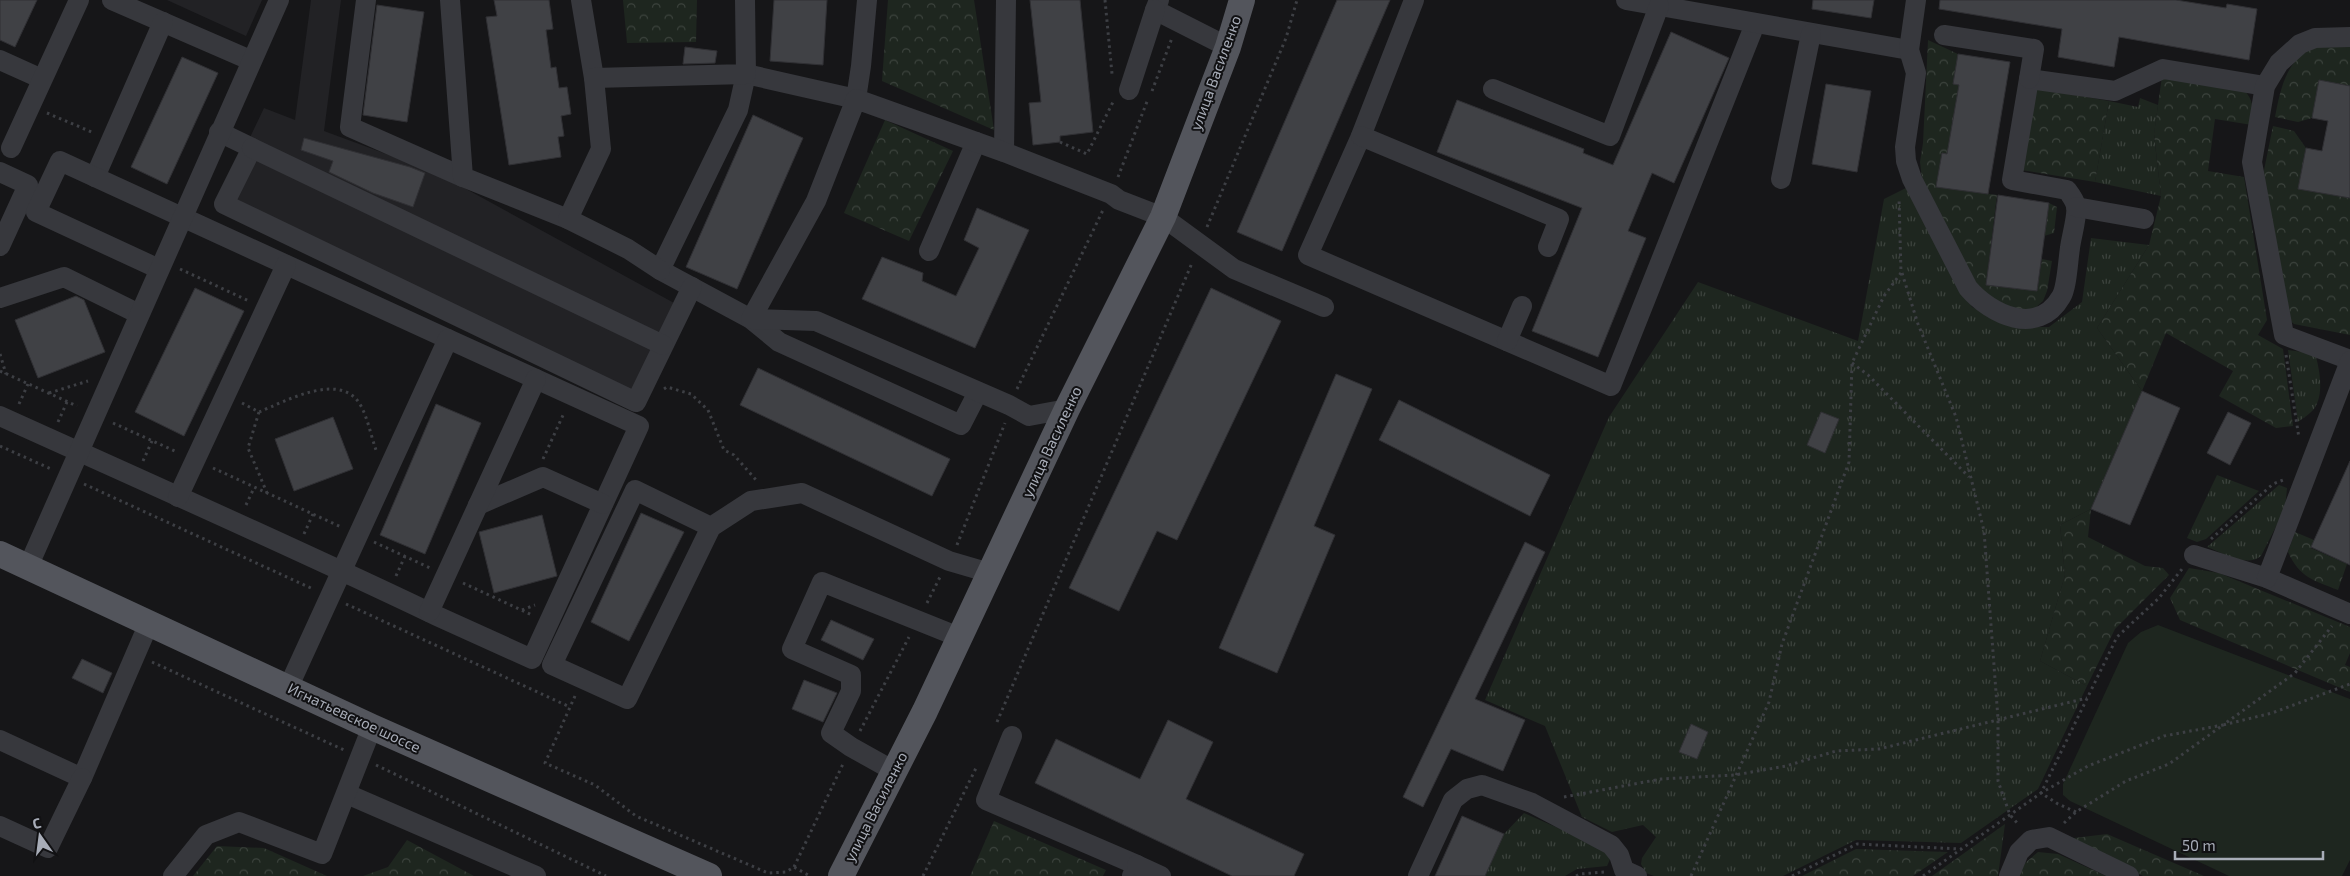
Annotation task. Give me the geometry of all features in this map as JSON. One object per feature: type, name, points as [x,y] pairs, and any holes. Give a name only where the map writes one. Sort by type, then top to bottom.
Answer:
[{"type":"main road","name":"улица Василенко","points":[[841,876],[990,573],[1067,409],[1163,217],[1228,47],[1242,0]]},
{"type":"main road","name":"Игнатьевское шоссе","points":[[0,554],[372,727],[709,876]]},
{"type":"lane","points":[[11,148],[79,0]]},
{"type":"lane","points":[[112,0],[250,60]]},
{"type":"lane","points":[[28,567],[250,60],[279,0]]},
{"type":"lane","points":[[366,0],[350,127],[463,177],[568,219],[628,248],[660,270],[751,319],[779,342],[961,425],[978,392]]},
{"type":"lane","points":[[450,0],[463,177]]},
{"type":"lane","points":[[568,219],[601,149],[594,78],[581,0]]},
{"type":"lane","points":[[660,270],[738,110],[746,74],[745,0]]},
{"type":"lane","points":[[751,319],[816,201],[856,99],[861,66],[866,0]]},
{"type":"lane","points":[[1004,152],[1006,0]]},
{"type":"lane","points":[[1414,0],[1361,136],[1308,255],[1611,386],[1755,24]]},
{"type":"lane","points":[[1626,0],[1909,50]]},
{"type":"lane","points":[[1916,0],[1909,50],[1916,74],[1905,147],[1906,161],[1912,179],[1968,288],[1980,302],[1992,310],[2022,320],[2036,319],[2049,311],[2062,296],[2076,207],[2067,190],[2012,180],[2034,49],[1944,35]]},
{"type":"lane","points":[[1122,94],[1157,5],[1179,22],[1228,47]]},
{"type":"lane","points":[[1493,89],[1610,136],[1660,6]]},
{"type":"lane","points":[[95,177],[163,22]]},
{"type":"lane","points":[[1782,179],[1811,34]]},
{"type":"lane","points":[[2267,578],[2350,360],[2284,336],[2252,162],[2265,86],[2279,63],[2300,44],[2314,38],[2350,37]]},
{"type":"lane","points":[[0,60],[42,79]]},
{"type":"lane","points":[[2028,79],[2115,91],[2163,69],[2265,86]]},
{"type":"lane","points":[[594,78],[746,74],[856,99],[1004,152],[1111,194],[1120,200],[1163,217],[1234,269],[1324,307]]},
{"type":"lane","points":[[219,132],[663,345]]},
{"type":"lane","points":[[1361,136],[1559,219],[1548,247]]},
{"type":"lane","points":[[929,251],[976,142]]},
{"type":"lane","points":[[252,148],[224,204],[636,402],[692,287]]},
{"type":"lane","points":[[0,416],[532,659],[639,426],[60,161],[36,212],[161,265]]},
{"type":"lane","points":[[0,172],[28,185],[0,246]]},
{"type":"lane","points":[[2076,207],[2144,219]]},
{"type":"lane","points":[[178,497],[286,265]]},
{"type":"lane","points":[[0,298],[64,276],[140,314]]},
{"type":"lane","points":[[1507,340],[1522,306]]},
{"type":"lane","points":[[751,319],[816,320],[1009,405],[1029,416],[1067,409]]},
{"type":"lane","points":[[288,688],[448,339]]},
{"type":"lane","points":[[429,612],[536,379]]},
{"type":"lane","points":[[478,505],[543,477],[603,504]]},
{"type":"lane","points":[[711,526],[635,490],[552,665],[627,699],[711,526],[751,501],[802,493],[949,561],[990,573]]},
{"type":"lane","points":[[2194,555],[2267,578],[2347,612]]},
{"type":"lane","points":[[894,771],[851,748],[831,733],[851,691],[852,675],[792,649],[822,582],[959,637]]},
{"type":"lane","points":[[0,826],[48,848],[82,778],[149,623]]},
{"type":"lane","points":[[173,876],[206,835],[239,822],[322,854],[372,727]]},
{"type":"lane","points":[[1003,733],[986,800],[1135,871],[1161,876]]},
{"type":"lane","points":[[0,740],[82,778]]},
{"type":"lane","points":[[1418,876],[1453,800],[1467,789],[1482,786],[1532,803],[1611,845],[1631,873]]},
{"type":"lane","points":[[347,794],[536,876]]},
{"type":"lane","points":[[2009,876],[2020,852],[2040,838],[2129,876]]},
{"type":"path","points":[[1105,0],[1113,79]]},
{"type":"path","points":[[1003,733],[1200,244],[1286,38],[1297,0]]},
{"type":"path","points":[[583,679],[545,763],[595,786],[636,816],[768,874],[785,874],[794,867],[851,748],[949,561],[1007,418],[1009,405],[1111,194],[1179,22]]},
{"type":"path","points":[[1060,142],[1087,154],[1122,94]]},
{"type":"path","points":[[30,106],[112,141]]},
{"type":"path","points":[[1906,161],[1898,181],[1901,273],[1918,324],[1956,417],[1984,531],[1998,719],[1998,781],[2010,815],[2040,838],[2076,812],[2126,781],[2169,764],[2294,673],[2347,612]]},
{"type":"path","points":[[161,265],[265,309]]},
{"type":"path","points":[[1691,876],[1769,702],[1782,644],[1849,462],[1852,363],[1884,296],[1901,273]]},
{"type":"path","points":[[2041,793],[2117,637],[2159,598],[2194,555],[2273,484],[2309,470],[2296,428],[2284,336]]},
{"type":"path","points":[[0,354],[6,374]]},
{"type":"path","points":[[1852,363],[1868,375],[1971,478]]},
{"type":"path","points":[[0,371],[548,622]]},
{"type":"path","points":[[49,393],[114,373]]},
{"type":"path","points":[[636,402],[667,387],[691,394],[708,410],[724,450],[734,455],[754,476],[764,499]]},
{"type":"path","points":[[226,394],[259,412],[326,388],[346,392],[362,406],[384,476]]},
{"type":"path","points":[[533,482],[572,395]]},
{"type":"path","points":[[259,412],[248,448],[267,493]]},
{"type":"path","points":[[0,446],[570,707]]},
{"type":"path","points":[[1923,876],[2041,793],[2088,766],[2164,736],[2272,713],[2350,684]]},
{"type":"path","points":[[1532,803],[1661,779],[1735,775],[1786,766],[1836,752],[1879,748],[2088,698]]},
{"type":"path","points":[[924,876],[977,765]]},
{"type":"path","points":[[2041,793],[2058,804],[2076,812]]},
{"type":"path","points":[[1792,876],[1857,844],[1962,849]]},
{"type":"path","points":[[794,867],[808,875]]},
{"type":"path","points":[[1576,876],[1580,874],[1631,873]]},
{"type":"shaded area","points":[[167,0],[262,0],[246,36]]},
{"type":"shaded area","points":[[311,0],[341,0],[324,131],[435,172],[685,309],[639,406],[216,209],[264,108],[295,120]]},
{"type":"green space","points":[[623,0],[697,0],[696,42],[627,43]]},
{"type":"green space","points":[[888,0],[974,0],[994,130],[882,81]]},
{"type":"green space","points":[[1928,40],[1958,54],[1953,84],[1959,85],[1947,154],[1942,153],[1936,187],[1997,195],[1986,285],[2037,291],[2042,259],[2052,261],[2047,291],[2043,301],[2034,309],[2022,312],[1980,293],[1922,179],[1920,162],[1923,143]]},
{"type":"green space","points":[[2335,45],[2350,47],[2350,86],[2319,80],[2312,118],[2298,122],[2275,117],[2282,86],[2291,67],[2298,58],[2316,47]]},
{"type":"green space","points":[[2162,76],[2243,89],[2251,101],[2253,110],[2252,125],[2215,119],[2208,171],[2244,177],[2267,320],[2258,335],[2283,349],[2293,426],[2276,428],[2219,396],[2233,371],[2166,333],[2142,391],[2097,328],[2149,245],[2161,196],[2154,134]]},
{"type":"green space","points":[[2035,88],[2109,101],[2095,182],[2021,170]]},
{"type":"green space","points":[[2140,98],[2158,105],[2154,135],[2161,196],[2095,182],[2109,101],[2138,107]]},
{"type":"green space","points":[[885,120],[953,151],[909,241],[844,213]]},
{"type":"green space","points":[[2273,126],[2294,131],[2306,148],[2298,189],[2350,198],[2350,335],[2294,324],[2287,318],[2263,175]]},
{"type":"green space","points":[[1906,188],[1972,307],[2012,327],[2049,327],[2082,302],[2091,238],[2149,245],[2097,328],[2142,391],[2091,509],[2060,525],[2065,575],[2040,661],[2087,686],[2038,789],[1961,843],[1856,840],[1783,876],[1654,876],[1646,873],[1641,864],[1642,858],[1656,837],[1643,825],[1612,832],[1582,817],[1545,726],[1485,700],[1609,417],[1698,282],[1858,341],[1884,199]]},
{"type":"green space","points":[[2049,203],[2057,207],[2054,233],[2044,236]]},
{"type":"green space","points":[[2288,350],[2310,353],[2316,357],[2320,376],[2320,391],[2317,404],[2312,411],[2298,422]]},
{"type":"green space","points":[[2217,475],[2259,491],[2206,539],[2197,542],[2187,538]]},
{"type":"green space","points":[[2279,485],[2287,488],[2285,509],[2261,556],[2255,559],[2242,560],[2207,547]]},
{"type":"green space","points":[[2091,509],[2088,537],[2145,566],[2163,568],[2169,575],[2115,629],[2087,686],[2040,661],[2065,575],[2060,525]]},
{"type":"green space","points":[[2295,532],[2314,540],[2311,548],[2347,564],[2338,590],[2321,584],[2297,568],[2288,552]]},
{"type":"green space","points":[[2189,568],[2219,573],[2350,627],[2350,653],[2345,665],[2350,667],[2350,692],[2180,620],[2170,598]]},
{"type":"green space","points":[[2158,625],[2350,699],[2350,860],[2342,876],[2229,876],[2070,801],[2063,795],[2063,784],[2128,643],[2141,632]]},
{"type":"green space","points":[[1524,813],[1601,847],[1611,857],[1607,866],[1577,869],[1565,876],[1485,876],[1504,834]]},
{"type":"green space","points":[[994,821],[1106,870],[1103,876],[970,876]]},
{"type":"green space","points":[[2005,824],[1998,876],[1932,876]]},
{"type":"green space","points":[[2107,834],[2204,876],[2143,876],[2066,839]]},
{"type":"green space","points":[[407,840],[474,876],[363,876],[388,867]]},
{"type":"green space","points":[[217,846],[264,848],[327,876],[193,876]]},
{"type":"green space","points":[[1856,849],[1948,852],[1913,876],[1802,876]]},
{"type":"green space","points":[[2038,852],[2058,854],[2106,876],[2019,876],[2025,863]]},
{"type":"building","points":[[0,0],[37,0],[15,47],[0,40]]},
{"type":"building","points":[[494,0],[549,0],[553,29],[546,30],[551,68],[556,67],[559,88],[567,87],[571,114],[561,116],[564,136],[558,137],[561,157],[509,165],[486,17],[497,16]]},
{"type":"building","points":[[774,0],[827,0],[823,65],[770,61]]},
{"type":"building","points":[[1030,0],[1080,0],[1093,132],[1060,136],[1060,142],[1033,145],[1029,103],[1041,102]]},
{"type":"building","points":[[1337,0],[1390,0],[1282,251],[1237,232]]},
{"type":"building","points":[[1813,0],[1874,0],[1871,18],[1812,9]]},
{"type":"building","points":[[1940,0],[2176,0],[2226,8],[2227,4],[2257,9],[2249,60],[2119,37],[2114,67],[2058,57],[2062,29],[1939,9]]},
{"type":"building","points":[[377,5],[424,12],[407,122],[363,115]]},
{"type":"building","points":[[1671,32],[1729,58],[1674,183],[1652,173],[1628,231],[1646,238],[1598,357],[1532,331],[1582,208],[1437,152],[1457,100],[1584,149],[1583,153],[1613,165]]},
{"type":"building","points":[[685,47],[717,51],[715,63],[683,64]]},
{"type":"building","points":[[1958,54],[2010,62],[1988,194],[1936,187],[1942,153],[1947,154],[1959,85],[1953,84]]},
{"type":"building","points":[[182,57],[218,73],[167,184],[131,167]]},
{"type":"building","points":[[2319,80],[2350,86],[2350,198],[2298,189],[2306,148],[2322,151],[2328,121],[2312,118]]},
{"type":"building","points":[[1826,84],[1871,91],[1857,172],[1812,164]]},
{"type":"building","points":[[753,115],[803,138],[737,289],[686,267]]},
{"type":"building","points":[[304,138],[410,167],[425,173],[413,207],[373,193],[329,172],[333,161],[301,150]]},
{"type":"building","points":[[1998,195],[2049,203],[2037,291],[1986,285]]},
{"type":"building","points":[[977,208],[1029,230],[975,348],[862,299],[882,257],[923,273],[922,281],[956,296],[979,248],[964,240]]},
{"type":"building","points":[[195,288],[244,311],[184,436],[135,412]]},
{"type":"building","points":[[1211,288],[1281,321],[1177,540],[1157,531],[1119,611],[1069,588]]},
{"type":"building","points":[[76,296],[84,300],[105,352],[38,378],[15,320]]},
{"type":"building","points":[[758,368],[950,459],[932,496],[740,405]]},
{"type":"building","points":[[1336,374],[1372,389],[1314,526],[1335,535],[1277,673],[1219,648]]},
{"type":"building","points":[[2142,391],[2180,408],[2130,525],[2091,509]]},
{"type":"building","points":[[1399,400],[1550,475],[1530,516],[1379,440]]},
{"type":"building","points":[[436,404],[481,423],[425,554],[380,535]]},
{"type":"building","points":[[1821,412],[1839,419],[1825,453],[1807,445]]},
{"type":"building","points":[[2228,412],[2251,423],[2230,465],[2207,453]]},
{"type":"building","points":[[333,417],[353,469],[294,491],[275,439]]},
{"type":"building","points":[[2350,461],[2350,565],[2311,547]]},
{"type":"building","points":[[641,513],[684,532],[629,641],[591,622]]},
{"type":"building","points":[[542,515],[557,576],[494,593],[479,532]]},
{"type":"building","points":[[1525,542],[1545,552],[1475,699],[1525,720],[1503,771],[1451,749],[1423,807],[1403,797]]},
{"type":"building","points":[[831,620],[874,639],[863,660],[821,640]]},
{"type":"building","points":[[82,659],[112,673],[103,693],[72,678]]},
{"type":"building","points":[[804,680],[837,693],[823,722],[792,709]]},
{"type":"building","points":[[1168,720],[1213,742],[1186,799],[1304,854],[1294,876],[1232,876],[1035,783],[1056,739],[1140,779]]},
{"type":"building","points":[[1691,724],[1708,732],[1697,759],[1679,752]]},
{"type":"building","points":[[1462,816],[1504,834],[1485,876],[1435,876]]}]
